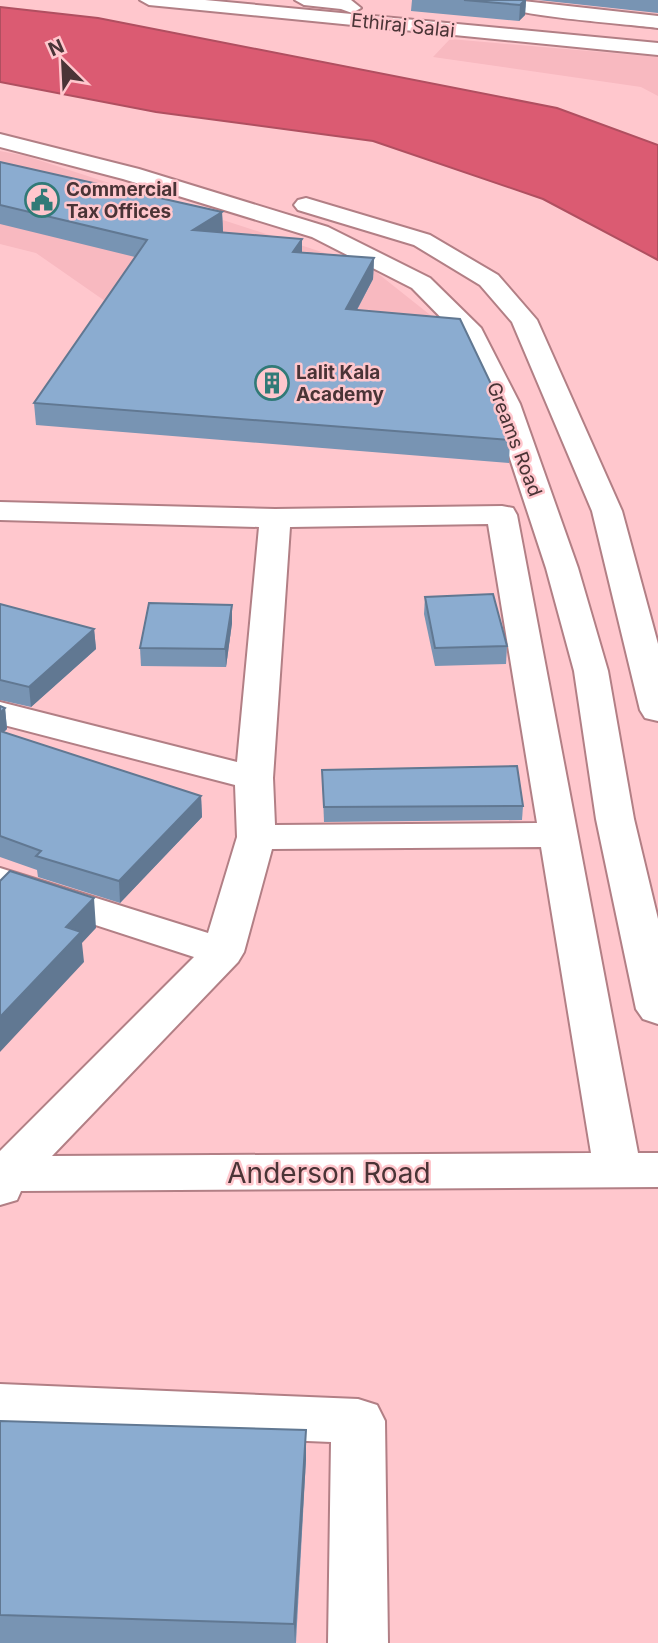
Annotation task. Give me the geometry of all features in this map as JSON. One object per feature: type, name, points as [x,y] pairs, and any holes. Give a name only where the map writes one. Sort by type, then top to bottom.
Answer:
[{"type":"main road","name":"Ethiraj Salai","points":[[149,0],[352,9],[658,49]]},
{"type":"main road","points":[[304,0],[345,4],[352,9]]},
{"type":"main road","points":[[495,0],[515,6],[562,5],[658,22]]},
{"type":"main road","points":[[0,124],[138,154],[422,240],[489,280],[524,320],[607,511],[658,710]]},
{"type":"main road","name":"Greams Road","points":[[0,140],[41,148],[320,232],[422,284],[471,334],[506,404],[562,568],[591,671],[615,819],[658,1009]]},
{"type":"main road","points":[[0,510],[275,518],[502,514],[558,835],[638,1171]]},
{"type":"main road","points":[[2,1179],[223,952],[256,837],[254,778],[275,518]]},
{"type":"main road","points":[[0,713],[254,778]]},
{"type":"main road","points":[[256,837],[558,835]]},
{"type":"main road","points":[[0,881],[223,952]]},
{"type":"main road","name":"Anderson Road","points":[[2,1179],[638,1171]]},
{"type":"main road","points":[[0,1406],[358,1421],[358,1643]]},
{"type":"shaded area","points":[[0,7],[98,18],[557,108],[658,145],[658,260],[543,199],[373,141],[156,112],[0,82]]},
{"type":"shaded area","points":[[450,39],[658,57],[658,96],[641,87],[433,57]]},
{"type":"shaded area","points":[[0,151],[26,156],[371,268],[463,341],[115,308],[36,253],[0,244]]},
{"type":"building","points":[[464,0],[525,0],[520,5]]},
{"type":"building","points":[[0,162],[222,212],[193,230],[302,239],[293,252],[374,258],[346,309],[460,319],[492,386],[510,440],[34,403],[147,240],[0,205]]},
{"type":"building","points":[[493,594],[507,646],[435,648],[425,597]]},
{"type":"building","points":[[149,603],[232,605],[225,649],[140,648]]},
{"type":"building","points":[[0,604],[94,629],[29,687],[0,680]]},
{"type":"building","points":[[0,731],[201,796],[119,881],[36,856],[41,851],[0,836]]},
{"type":"building","points":[[517,766],[523,806],[324,807],[322,770]]},
{"type":"building","points":[[10,871],[94,898],[66,927],[81,932],[0,1017],[0,881]]},
{"type":"building","points":[[0,1421],[306,1430],[294,1624],[0,1615]]},
{"type":"place","name":"Commercial Tax Offices","points":[[42,200]]},
{"type":"place","name":"Lalit Kala Academy","points":[[272,383]]}]
